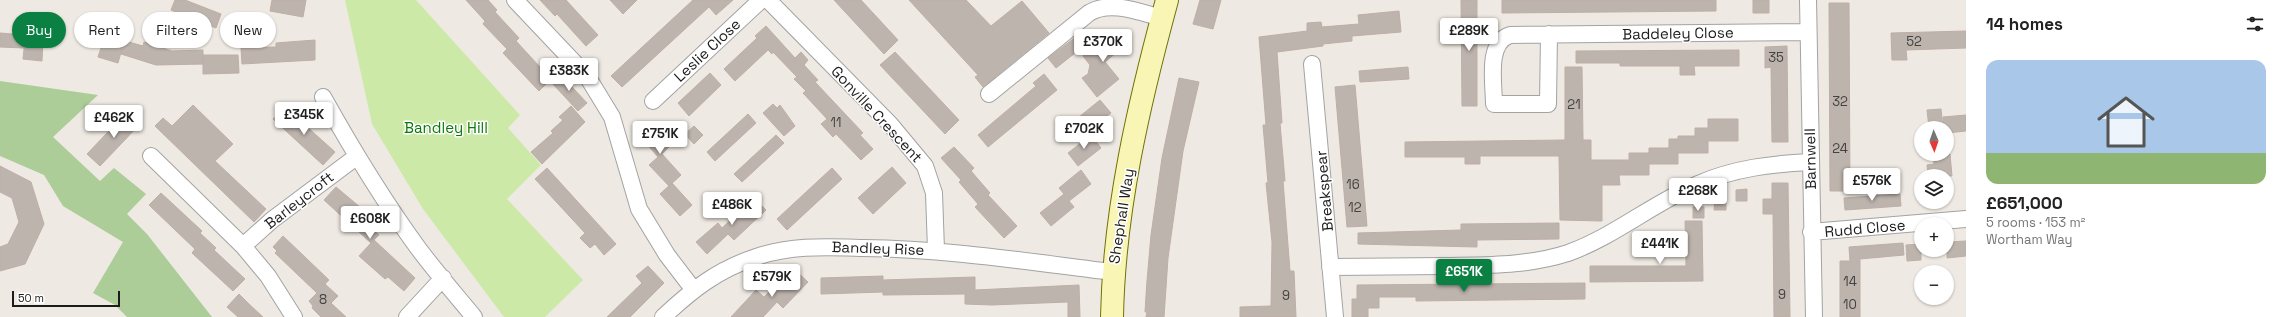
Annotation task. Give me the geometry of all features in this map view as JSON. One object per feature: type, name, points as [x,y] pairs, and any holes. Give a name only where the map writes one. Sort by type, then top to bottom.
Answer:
[{"type":"street","points":[[514,0],[587,76],[612,117],[639,209],[667,256],[693,289]]},
{"type":"street","name":"Leslie Close","points":[[653,101],[762,0]]},
{"type":"street","name":"Gonville Crescent","points":[[768,0],[890,124],[925,166],[934,193],[936,250]]},
{"type":"street","name":"Barnwell","points":[[1808,0],[1807,32],[1814,317]]},
{"type":"street","points":[[989,94],[1089,13],[1100,6],[1112,5],[1164,9]]},
{"type":"street","name":"Shephall Way","points":[[1112,317],[1113,272],[1125,185],[1164,9]]},
{"type":"street","name":"Baddeley Close","points":[[1549,34],[1548,104],[1494,104],[1494,58],[1497,44],[1510,35],[1549,34],[1807,32]]},
{"type":"street","name":"Breakspear","points":[[1312,64],[1335,317]]},
{"type":"street","points":[[323,97],[356,157],[407,233],[474,317]]},
{"type":"street","points":[[151,156],[243,246],[268,276],[294,317]]},
{"type":"street","name":"Barleycroft","points":[[243,246],[272,220],[356,157]]},
{"type":"street","points":[[1330,267],[1488,265],[1545,259],[1567,253],[1601,239],[1697,184],[1722,174],[1747,167],[1810,162]]},
{"type":"street","name":"Rudd Close","points":[[1811,232],[1966,219]]},
{"type":"street","name":"Bandley Rise","points":[[663,317],[693,289],[736,265],[774,252],[799,247],[936,250],[1113,272]]},
{"type":"street","points":[[407,317],[443,278]]},
{"type":"green space","name":"Bandley Hill","points":[[345,0],[416,0],[520,115],[508,128],[541,165],[507,199],[583,280],[545,317],[504,317],[423,209],[372,124]]},
{"type":"green space","points":[[0,81],[98,95],[53,137],[100,181],[114,168],[146,194],[127,214],[147,234],[212,317],[127,317],[115,305],[93,293],[123,242],[63,206],[44,175],[0,156]]},
{"type":"building","points":[[175,0],[185,0],[220,14],[220,17],[216,28],[212,26],[212,12],[176,12],[171,10]]},
{"type":"building","points":[[272,0],[306,0],[303,17],[270,11]]},
{"type":"building","points":[[466,0],[488,0],[497,10],[495,12],[519,38],[516,41],[551,79],[539,91],[503,53],[507,49],[483,24],[485,21]]},
{"type":"building","points":[[540,0],[566,0],[598,35],[586,46],[557,14],[555,16]]},
{"type":"building","points":[[610,0],[637,0],[623,14]]},
{"type":"building","points":[[693,0],[733,0],[716,15],[709,7],[622,87],[611,76]]},
{"type":"building","points":[[834,0],[861,0],[898,40],[884,54]]},
{"type":"building","points":[[909,0],[966,0],[991,26],[1022,1],[1049,33],[983,87],[975,77],[978,75]]},
{"type":"building","points":[[1200,0],[1221,0],[1213,29],[1193,24]]},
{"type":"building","points":[[1461,0],[1477,0],[1477,106],[1462,106]]},
{"type":"building","points":[[1502,0],[1716,0],[1716,11],[1502,13]]},
{"type":"building","points":[[1753,0],[1769,0],[1769,13],[1753,13]]},
{"type":"building","points":[[1829,3],[1849,3],[1850,191],[1830,191]]},
{"type":"building","points":[[1399,11],[1401,32],[1352,36],[1352,41],[1323,44],[1323,46],[1277,52],[1282,123],[1280,123],[1285,181],[1283,181],[1290,271],[1294,271],[1296,317],[1240,317],[1240,307],[1271,306],[1272,242],[1266,183],[1268,183],[1263,125],[1266,125],[1259,37],[1307,31],[1307,23],[1321,22],[1322,27],[1359,24],[1358,15]]},
{"type":"building","points":[[766,26],[795,58],[801,52],[808,60],[804,65],[818,80],[815,82],[863,133],[860,135],[873,149],[861,160],[836,134],[833,137],[821,124],[827,119],[803,93],[806,91],[794,79],[797,77],[773,52],[772,54],[768,50],[735,81],[724,69],[757,38],[755,36]]},
{"type":"building","points":[[1119,30],[1129,42],[1105,62],[1119,79],[1097,97],[1082,78],[1088,74],[1090,65],[1083,56],[1106,37],[1108,40]]},
{"type":"building","points":[[1966,31],[1966,48],[1906,50],[1907,60],[1892,60],[1891,33]]},
{"type":"building","points":[[0,33],[12,34],[12,48],[0,47]]},
{"type":"building","points":[[1076,37],[1084,46],[1056,68],[1048,58]]},
{"type":"building","points":[[315,40],[315,60],[242,64],[241,48],[276,48],[276,43]]},
{"type":"building","points":[[134,44],[142,46],[142,48],[163,48],[172,51],[203,50],[203,64],[156,65],[121,54],[123,48],[134,48]]},
{"type":"building","points":[[1787,46],[1788,142],[1772,142],[1771,67],[1765,68],[1765,47]]},
{"type":"building","points":[[24,48],[43,48],[42,61],[23,59]]},
{"type":"building","points":[[101,48],[122,48],[118,63],[98,57]]},
{"type":"building","points":[[1739,50],[1739,66],[1694,66],[1695,75],[1680,75],[1680,66],[1620,66],[1620,63],[1576,63],[1576,51]]},
{"type":"building","points":[[895,52],[959,120],[945,134],[880,65]]},
{"type":"building","points":[[203,55],[238,55],[239,73],[203,74]]},
{"type":"building","points":[[1408,67],[1409,79],[1360,82],[1359,71]]},
{"type":"building","points":[[1565,67],[1582,67],[1583,140],[1591,140],[1591,160],[1629,160],[1629,153],[1649,153],[1649,148],[1669,148],[1669,139],[1678,139],[1678,136],[1695,136],[1695,128],[1708,128],[1708,119],[1738,119],[1738,141],[1708,141],[1708,153],[1678,153],[1678,164],[1649,164],[1649,175],[1619,175],[1620,185],[1602,185],[1602,221],[1560,220],[1559,156],[1480,156],[1480,164],[1465,164],[1465,157],[1405,157],[1405,142],[1565,140]]},
{"type":"building","points":[[710,73],[721,85],[689,116],[678,103]]},
{"type":"building","points":[[560,74],[587,103],[578,111],[551,82]]},
{"type":"building","points":[[1044,74],[1057,90],[988,147],[978,135],[1036,86],[1033,83]]},
{"type":"building","points":[[1179,78],[1199,82],[1183,151],[1168,258],[1164,317],[1146,317],[1147,312],[1145,312],[1151,235],[1162,158]]},
{"type":"building","points":[[1355,85],[1367,226],[1347,227],[1335,87]]},
{"type":"building","points":[[1100,100],[1111,113],[1087,131],[1079,121],[1079,117]]},
{"type":"building","points":[[773,104],[777,108],[780,105],[795,126],[784,136],[763,113]]},
{"type":"building","points":[[193,105],[233,144],[215,161],[266,209],[254,222],[155,126],[163,118],[172,126]]},
{"type":"building","points":[[571,106],[585,122],[542,164],[531,152],[553,133],[551,131],[563,120],[559,117]]},
{"type":"building","points":[[285,107],[335,152],[323,165],[273,119]]},
{"type":"building","points":[[1941,109],[1942,121],[1928,121],[1927,110]]},
{"type":"building","points":[[127,112],[140,124],[100,166],[87,154]]},
{"type":"building","points":[[748,114],[756,123],[715,161],[707,152]]},
{"type":"building","points":[[1966,115],[1966,131],[1954,132],[1954,121],[1943,121],[1943,117]]},
{"type":"building","points":[[651,124],[671,145],[662,154],[681,175],[669,186],[649,165],[658,157],[639,135]]},
{"type":"building","points":[[694,126],[703,135],[694,144],[685,134]]},
{"type":"building","points":[[776,135],[784,143],[742,182],[734,174]]},
{"type":"building","points":[[1091,135],[1101,148],[1078,166],[1068,153]]},
{"type":"building","points":[[954,147],[974,168],[971,171],[990,193],[988,195],[1017,226],[1004,238],[975,207],[978,204],[959,182],[961,180],[941,158]]},
{"type":"building","points":[[1934,161],[1951,161],[1951,169],[1927,169],[1927,165],[1934,164]]},
{"type":"building","points":[[0,166],[31,182],[44,224],[25,264],[0,271],[0,247],[8,244],[19,222],[12,198],[0,192]]},
{"type":"building","points":[[892,167],[906,183],[873,214],[858,198]]},
{"type":"building","points":[[547,168],[616,244],[604,255],[595,244],[590,248],[580,238],[585,233],[535,179]]},
{"type":"building","points":[[832,168],[842,179],[787,230],[777,219]]},
{"type":"building","points":[[1081,170],[1091,184],[1069,201],[1074,207],[1051,226],[1040,213],[1064,194],[1059,188]]},
{"type":"building","points":[[672,183],[692,205],[680,216],[660,194]]},
{"type":"building","points":[[1772,183],[1788,183],[1790,317],[1774,317],[1773,214],[1763,214],[1763,199],[1772,199]]},
{"type":"building","points":[[336,187],[379,223],[373,230],[379,235],[374,240],[415,278],[404,291],[388,277],[385,279],[359,256],[371,243],[324,200]]},
{"type":"building","points":[[1747,189],[1747,201],[1736,201],[1736,190]]},
{"type":"building","points":[[161,193],[202,231],[200,233],[216,248],[214,250],[245,279],[233,291],[192,253],[195,249],[149,205]]},
{"type":"building","points":[[1900,194],[1901,206],[1845,210],[1844,198]]},
{"type":"building","points":[[754,198],[766,210],[734,240],[728,234],[707,254],[696,242],[718,223],[722,228]]},
{"type":"building","points":[[1715,199],[1726,199],[1726,210],[1714,210]]},
{"type":"building","points":[[1693,207],[1704,207],[1704,218],[1693,218]]},
{"type":"building","points":[[1685,221],[1702,221],[1703,281],[1590,282],[1590,266],[1686,266]]},
{"type":"building","points":[[1559,223],[1559,239],[1477,240],[1477,247],[1358,244],[1358,233],[1461,230],[1461,224]]},
{"type":"building","points":[[283,236],[329,280],[325,284],[338,296],[331,303],[346,317],[321,317],[312,308],[313,306],[309,301],[317,293],[275,253],[277,251],[273,247]]},
{"type":"building","points":[[1966,241],[1966,256],[1947,258],[1954,257],[1954,242]]},
{"type":"building","points":[[1903,243],[1904,255],[1860,259],[1860,317],[1840,317],[1840,261],[1850,261],[1849,247]]},
{"type":"building","points":[[1914,244],[1914,257],[1921,257],[1921,260],[1907,261],[1906,245]]},
{"type":"building","points":[[648,266],[664,283],[630,317],[607,317],[642,283],[636,276]]},
{"type":"building","points":[[795,270],[808,282],[783,308],[777,302],[763,317],[731,317],[756,290],[764,297],[781,280],[784,283]]},
{"type":"building","points":[[883,276],[883,280],[975,277],[975,290],[1079,285],[1080,317],[1068,317],[1068,302],[992,305],[965,304],[965,294],[883,295],[883,292],[821,294],[821,278]]},
{"type":"building","points":[[1585,283],[1585,299],[1416,301],[1416,297],[1379,297],[1379,308],[1368,308],[1368,317],[1352,317],[1352,299],[1357,299],[1357,285]]},
{"type":"building","points":[[239,294],[263,317],[238,317],[227,307]]}]
